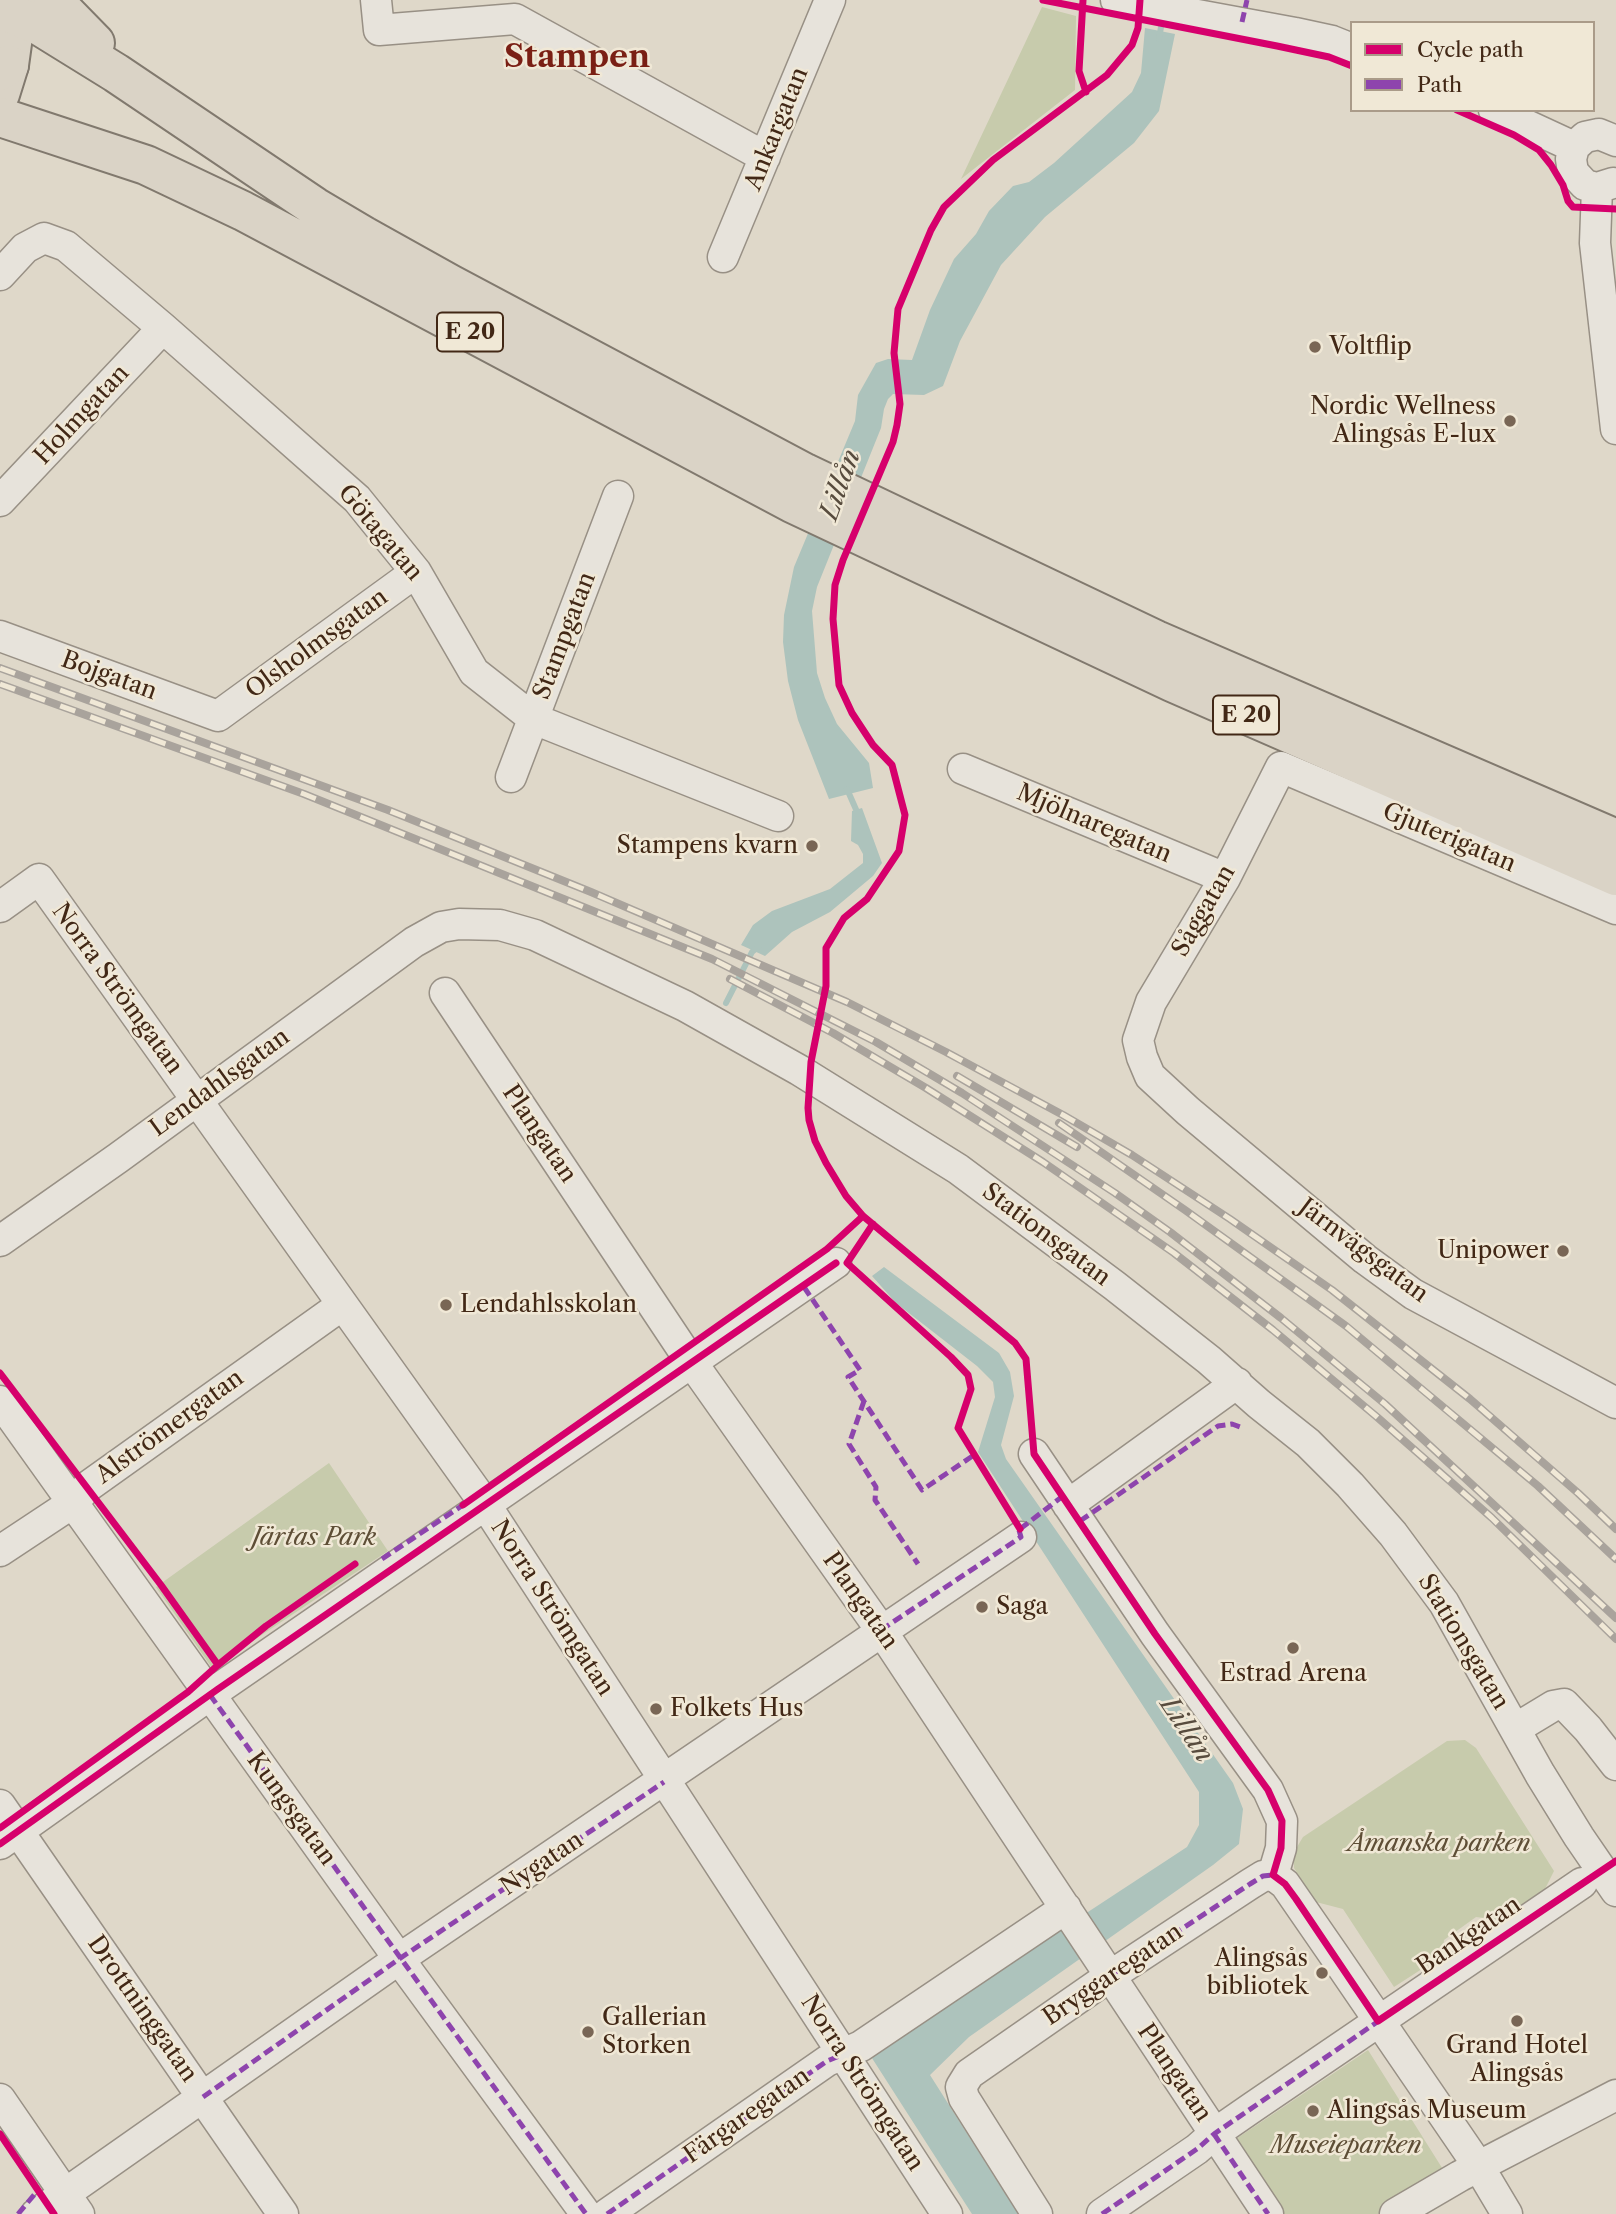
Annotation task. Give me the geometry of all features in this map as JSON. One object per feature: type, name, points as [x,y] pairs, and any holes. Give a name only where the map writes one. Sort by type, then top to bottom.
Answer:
[{"type":"main road","points":[[53,0],[89,34],[116,73]]},
{"type":"main road","points":[[3,77],[11,8]]},
{"type":"main road","name":"E 20","points":[[11,8],[116,73],[315,207],[798,488]]},
{"type":"main road","name":"E 20","points":[[0,117],[146,165],[884,529],[1172,682],[1616,876]]},
{"type":"main road","name":"E 20","points":[[884,529],[1156,640],[1616,839]]},
{"type":"street","points":[[376,0],[379,30],[515,19],[765,157]]},
{"type":"street","name":"Ankargatan","points":[[723,257],[830,0]]},
{"type":"street","points":[[1116,0],[1308,35],[1350,48]]},
{"type":"street","points":[[1498,112],[1574,147]]},
{"type":"street","points":[[1613,131],[1585,137],[1574,147],[1571,159],[1573,172],[1585,185],[1607,185],[1595,243],[1616,429]]},
{"type":"street","name":"Götagatan","points":[[0,275],[24,248],[44,238],[66,246],[357,499],[416,572],[474,672],[534,719],[778,816]]},
{"type":"street","name":"Holmgatan","points":[[0,501],[163,328]]},
{"type":"street","name":"Stampgatan","points":[[511,777],[618,496]]},
{"type":"street","name":"Olsholmsgatan","points":[[218,716],[416,572]]},
{"type":"street","name":"Bojgatan","points":[[0,636],[218,716]]},
{"type":"street","name":"Såggatan","points":[[1142,1057],[1138,1040],[1151,1002],[1225,878],[1281,767]]},
{"type":"street","name":"Gjuterigatan","points":[[1281,767],[1616,909]]},
{"type":"street","name":"Mjölnaregatan","points":[[963,769],[1225,878]]},
{"type":"street","name":"Norra Strömgatan","points":[[0,907],[39,879],[485,1504],[947,2214]]},
{"type":"street","name":"Stationsgatan","points":[[441,927],[458,924],[500,925],[535,934],[685,1006],[799,1070],[958,1169],[1115,1286],[1237,1383],[1308,1443],[1349,1485],[1393,1535],[1444,1603],[1572,1827],[1616,1891]]},
{"type":"street","name":"Lendahlsgatan","points":[[0,1241],[414,942],[441,927]]},
{"type":"street","name":"Plangatan","points":[[445,993],[692,1361],[881,1630],[1268,2214]]},
{"type":"street","name":"Järnvägsgatan","points":[[1142,1057],[1150,1076],[1188,1111],[1365,1259],[1413,1294],[1616,1403]]},
{"type":"street","points":[[9,1838],[210,1695],[836,1263]]},
{"type":"street","name":"Alströmergatan","points":[[0,1551],[74,1502],[87,1487],[342,1304]]},
{"type":"street","points":[[1069,1505],[1237,1383]]},
{"type":"street","name":"Kungsgatan","points":[[0,1401],[399,1959],[586,2214]]},
{"type":"street","points":[[1034,1454],[1155,1634],[1254,1768],[1277,1806],[1282,1821],[1281,1848],[1273,1875],[1285,1884],[1296,1899],[1479,2167],[1507,2214]]},
{"type":"street","name":"Nygatan","points":[[36,2214],[72,2203],[203,2097],[399,1959],[664,1782],[881,1630],[1020,1537]]},
{"type":"street","name":"Stationsgatan","points":[[1515,1729],[1553,1706],[1564,1704],[1616,1765]]},
{"type":"street","name":"Drottninggatan","points":[[0,1805],[9,1838],[203,2097],[283,2214]]},
{"type":"street","name":"Bryggaregatan","points":[[1037,2214],[964,2098],[961,2087],[969,2074],[1102,1965],[1263,1876],[1273,1875]]},
{"type":"street","name":"Bankgatan","points":[[1102,2214],[1197,2149],[1214,2134],[1581,1883]]},
{"type":"street","name":"Färgaregatan","points":[[607,2214],[827,2061],[862,2046],[1068,1914]]},
{"type":"street","points":[[1395,2214],[1616,2095]]},
{"type":"street","points":[[0,2099],[72,2203]]},
{"type":"green space","points":[[1042,7],[1076,16],[1075,90],[961,179]]},
{"type":"green space","name":"Järtas Park","points":[[329,1463],[388,1551],[212,1668],[156,1587]]},
{"type":"green space","name":"Åmanska parken","points":[[1465,1740],[1476,1748],[1554,1871],[1543,1893],[1501,1920],[1476,1917],[1444,1940],[1442,1956],[1394,1987],[1343,1909],[1316,1902],[1294,1868],[1294,1852],[1303,1837],[1447,1741]]},
{"type":"green space","name":"Museieparken","points":[[1368,2050],[1444,2171],[1378,2214],[1274,2214],[1227,2145]]},
{"type":"water","points":[[1145,28],[1175,34],[1159,111],[1134,143],[1045,217],[1001,265],[960,341],[943,386],[924,395],[893,394],[888,399],[881,428],[817,587],[812,611],[817,673],[825,698],[837,724],[869,763],[873,788],[829,799],[798,720],[788,681],[783,642],[784,615],[794,567],[855,421],[858,395],[876,363],[888,359],[912,360],[930,310],[954,259],[976,234],[989,211],[1013,186],[1029,182],[1054,163],[1132,92],[1141,73]]},
{"type":"water","points":[[862,808],[882,863],[873,876],[830,912],[792,932],[765,956],[741,945],[753,925],[772,911],[830,889],[863,863],[863,854],[858,845],[851,841],[852,811]]},
{"type":"water","points":[[884,1267],[999,1353],[1010,1372],[1014,1396],[1001,1445],[1006,1459],[1233,1783],[1243,1809],[1239,1844],[969,2037],[930,2075],[1018,2214],[972,2214],[870,2055],[1187,1847],[1199,1825],[1199,1792],[978,1452],[995,1397],[993,1382],[977,1366],[896,1303],[872,1276]]},
{"type":"waterway","name":"Lillån","points":[[1159,39],[1163,15]]},
{"type":"waterway","name":"Lillån","points":[[847,789],[858,814]]},
{"type":"waterway","name":"Lillån","points":[[726,1003],[752,952],[759,946]]},
{"type":"railway","points":[[0,668],[388,810],[591,892],[847,1002],[946,1052],[1132,1155],[1332,1290],[1470,1399],[1616,1529]]},
{"type":"railway","points":[[0,684],[304,794],[712,959],[876,1042],[962,1093],[1115,1193],[1281,1318],[1385,1404],[1616,1618]]},
{"type":"railway","points":[[730,979],[833,1033],[926,1088],[1043,1162],[1174,1253],[1273,1330],[1377,1417],[1492,1518],[1616,1639]]},
{"type":"railway","points":[[957,1076],[1077,1147]]},
{"type":"railway","points":[[1059,1123],[1346,1326],[1538,1486],[1616,1559]]},
{"type":"marked path","points":[[1242,22],[1247,0]]},
{"type":"marked path","points":[[804,1287],[860,1370],[848,1377],[922,1490],[974,1455]]},
{"type":"marked path","points":[[864,1401],[849,1444],[876,1487],[875,1500],[918,1564]]},
{"type":"marked path","points":[[1080,1521],[1218,1426],[1232,1424],[1240,1427]]},
{"type":"marked path","points":[[1020,1529],[1063,1496]]},
{"type":"marked path","points":[[382,1559],[466,1503]]},
{"type":"marked path","points":[[881,1630],[1021,1537],[1018,1527]]},
{"type":"marked path","points":[[210,1695],[586,2214]]},
{"type":"marked path","points":[[203,2097],[399,1959],[664,1782]]},
{"type":"marked path","points":[[1110,1976],[1250,1884],[1263,1876],[1273,1875]]},
{"type":"marked path","points":[[1102,2214],[1383,2018]]},
{"type":"marked path","points":[[607,2214],[827,2061],[842,2055]]},
{"type":"marked path","points":[[1214,2134],[1268,2214]]},
{"type":"marked path","points":[[18,2214],[39,2189]]},
{"type":"cycle path","points":[[1043,0],[1329,57],[1350,65]]},
{"type":"cycle path","points":[[1083,0],[1079,71],[1086,92]]},
{"type":"cycle path","points":[[1140,0],[1138,28],[1132,45],[1107,75],[993,160],[944,207],[931,230],[898,309],[894,353],[900,404],[897,425],[893,442],[843,560],[835,585],[833,619],[839,685],[852,713],[873,745],[892,765],[905,815],[899,851],[867,899],[844,918],[826,948],[826,986],[811,1062],[809,1120],[815,1141],[826,1163],[846,1196],[863,1216],[1015,1343],[1026,1359],[1034,1454],[1155,1634],[1268,1790],[1282,1821],[1281,1848],[1273,1875],[1285,1884],[1296,1899],[1378,2021],[1616,1861]]},
{"type":"cycle path","points":[[1462,112],[1514,135],[1539,150],[1563,185],[1573,207],[1616,209]]},
{"type":"cycle path","points":[[463,1505],[827,1249],[863,1216]]},
{"type":"cycle path","points":[[873,1224],[847,1263],[968,1375],[971,1389],[958,1428],[1020,1529]]},
{"type":"cycle path","points":[[0,1844],[218,1689],[836,1263]]},
{"type":"cycle path","points":[[0,1373],[161,1585],[218,1665],[188,1692],[0,1828]]},
{"type":"cycle path","points":[[218,1665],[266,1626],[355,1564]]},
{"type":"cycle path","points":[[0,2134],[54,2214]]},
{"type":"place","name":"Voltflip","points":[[1315,347]]},
{"type":"place","name":"Nordic Wellness Alingsås E-lux","points":[[1510,421]]},
{"type":"place","name":"Stampens kvarn","points":[[812,846]]},
{"type":"place","name":"Unipower","points":[[1563,1251]]},
{"type":"place","name":"Lendahlsskolan","points":[[446,1305]]},
{"type":"place","name":"Saga","points":[[982,1607]]},
{"type":"place","name":"Estrad Arena","points":[[1293,1648]]},
{"type":"place","name":"Folkets Hus","points":[[656,1709]]},
{"type":"place","name":"Alingsås bibliotek","points":[[1322,1973]]},
{"type":"place","name":"Grand Hotel Alingsås","points":[[1517,2021]]},
{"type":"place","name":"Gallerian Storken","points":[[588,2032]]},
{"type":"place","name":"Alingsås Museum","points":[[1313,2111]]},
{"type":"district","name":"Stampen","points":[[577,58]]}]
